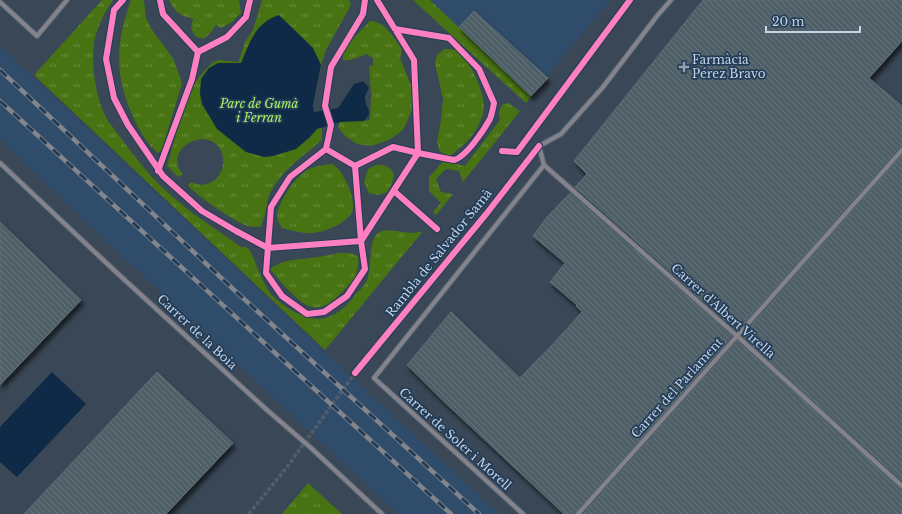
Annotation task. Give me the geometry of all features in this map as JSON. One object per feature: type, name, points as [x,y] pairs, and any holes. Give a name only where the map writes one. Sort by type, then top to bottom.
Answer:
[{"type":"street","points":[[0,2],[37,36],[67,0]]},
{"type":"street","name":"Rambla de Salvador Samà","points":[[355,373],[487,213],[539,146],[561,134],[603,87],[671,0]]},
{"type":"street","points":[[539,146],[544,164]]},
{"type":"street","name":"Carrer del Parlament","points":[[578,514],[902,150]]},
{"type":"street","name":"Carrer de la Boia","points":[[0,163],[122,277],[267,410],[310,446],[382,514]]},
{"type":"street","name":"Carrer d'Albert Virella","points":[[544,164],[902,486]]},
{"type":"street","name":"Carrer de Soler i Morell","points":[[523,514],[374,378],[544,164]]},
{"type":"shaded area","points":[[430,0],[610,0],[531,96]]},
{"type":"shaded area","points":[[279,15],[313,48],[321,65],[313,105],[314,112],[338,108],[354,84],[363,81],[369,87],[365,100],[369,114],[364,121],[340,122],[317,129],[296,149],[273,156],[264,157],[246,152],[217,129],[202,104],[200,94],[201,79],[209,68],[218,63],[241,63],[254,34],[264,23]]},
{"type":"shaded area","points":[[0,46],[499,514],[398,514],[93,229],[0,139]]},
{"type":"shaded area","points":[[52,372],[86,404],[17,477],[0,462],[0,427]]},
{"type":"green space","points":[[102,0],[113,0],[104,15],[97,32],[94,43],[93,62],[95,83],[100,103],[108,121],[142,165],[165,190],[202,220],[241,247],[245,247],[250,250],[268,289],[273,297],[282,304],[308,318],[324,318],[336,313],[347,304],[366,282],[371,248],[378,233],[388,230],[411,233],[423,231],[325,350],[34,75]]},
{"type":"green space","points":[[131,0],[144,0],[146,18],[152,30],[173,58],[182,83],[164,143],[161,151],[158,153],[145,138],[135,121],[123,90],[120,75],[119,61],[122,32]]},
{"type":"green space","points":[[169,0],[239,0],[241,13],[232,22],[221,28],[216,25],[204,39],[195,36],[191,28],[193,19],[178,13]]},
{"type":"green space","name":"Parc de Gumà i Ferran","points":[[262,0],[349,0],[351,5],[326,50],[321,65],[313,105],[314,112],[338,108],[354,84],[363,81],[369,87],[365,97],[368,115],[365,121],[370,120],[371,94],[369,65],[373,66],[373,59],[367,54],[351,60],[343,60],[343,53],[348,44],[370,21],[385,27],[402,49],[400,58],[412,88],[412,110],[403,130],[389,140],[371,146],[357,144],[345,136],[338,127],[340,122],[322,127],[322,140],[292,165],[279,179],[269,196],[260,227],[251,227],[232,218],[206,201],[188,185],[191,182],[204,185],[212,182],[221,173],[223,167],[222,155],[216,144],[210,140],[203,139],[196,140],[184,147],[179,152],[177,159],[178,166],[183,174],[179,177],[167,166],[187,95],[199,77],[213,62],[219,60],[238,62],[245,42],[253,30]]},
{"type":"green space","points":[[413,0],[430,0],[531,96],[526,103]]},
{"type":"green space","points":[[444,49],[458,51],[470,66],[481,91],[484,108],[477,128],[465,144],[450,156],[446,157],[439,150],[437,142],[443,99],[435,63],[437,55]]},
{"type":"green space","points":[[508,103],[520,111],[463,182],[459,171],[446,169],[436,179],[441,192],[453,194],[436,215],[433,212],[441,203],[429,191],[429,177],[444,161],[465,166],[500,120],[499,111],[503,104]]},
{"type":"green space","points":[[332,164],[342,173],[350,191],[353,209],[349,216],[334,227],[317,233],[297,232],[282,228],[277,218],[278,210],[292,184],[302,173],[307,170]]},
{"type":"green space","points":[[376,165],[384,165],[391,169],[394,175],[392,184],[387,192],[378,195],[369,193],[364,182],[368,169]]},
{"type":"green space","points":[[339,253],[350,253],[358,256],[356,274],[353,280],[340,294],[327,305],[322,307],[311,307],[300,301],[270,269],[280,263],[290,260]]},
{"type":"green space","points":[[308,483],[342,514],[282,514]]},
{"type":"building","points":[[703,0],[902,0],[902,41],[869,78],[902,106],[902,147],[899,148],[737,331],[575,187],[587,174],[574,161]]},
{"type":"building","points":[[474,11],[548,78],[531,96],[459,27]]},
{"type":"building","points":[[902,155],[902,481],[742,336]]},
{"type":"building","points":[[570,193],[732,336],[575,514],[564,514],[407,365],[451,312],[520,378],[542,356],[582,312],[576,306],[577,305],[550,282],[565,263],[533,236],[546,218]]},
{"type":"building","points":[[0,222],[81,300],[0,385]]},
{"type":"building","points":[[737,341],[902,489],[902,514],[583,514]]},
{"type":"building","points":[[157,372],[233,443],[166,514],[24,514]]},
{"type":"tunnel","points":[[249,514],[287,467],[355,373]]},
{"type":"railway","points":[[0,70],[232,288],[479,514]]},
{"type":"railway","points":[[0,101],[451,514]]},
{"type":"cycle path","points":[[123,0],[114,10],[106,59],[114,98],[128,125],[163,176],[202,211],[268,248],[361,241],[418,153],[414,60],[377,0]]},
{"type":"cycle path","points":[[158,171],[192,79],[198,52],[163,14],[160,0]]},
{"type":"cycle path","points":[[198,52],[227,37],[246,17],[250,0]]},
{"type":"cycle path","points":[[365,0],[363,14],[331,67],[325,106],[331,125],[326,149],[355,166],[393,147],[454,160],[459,158],[469,149],[490,119],[494,103],[479,69],[449,38],[395,29]]},
{"type":"cycle path","points":[[502,151],[517,152],[630,0]]},
{"type":"cycle path","points":[[355,373],[487,213],[539,146]]},
{"type":"cycle path","points":[[326,149],[290,177],[271,207],[266,273],[282,296],[307,314],[324,312],[347,296],[365,269],[361,241],[355,166]]},
{"type":"cycle path","points":[[394,191],[437,229]]},
{"type":"place","name":"Farmàcia Pérez Bravo","points":[[684,67]]}]
